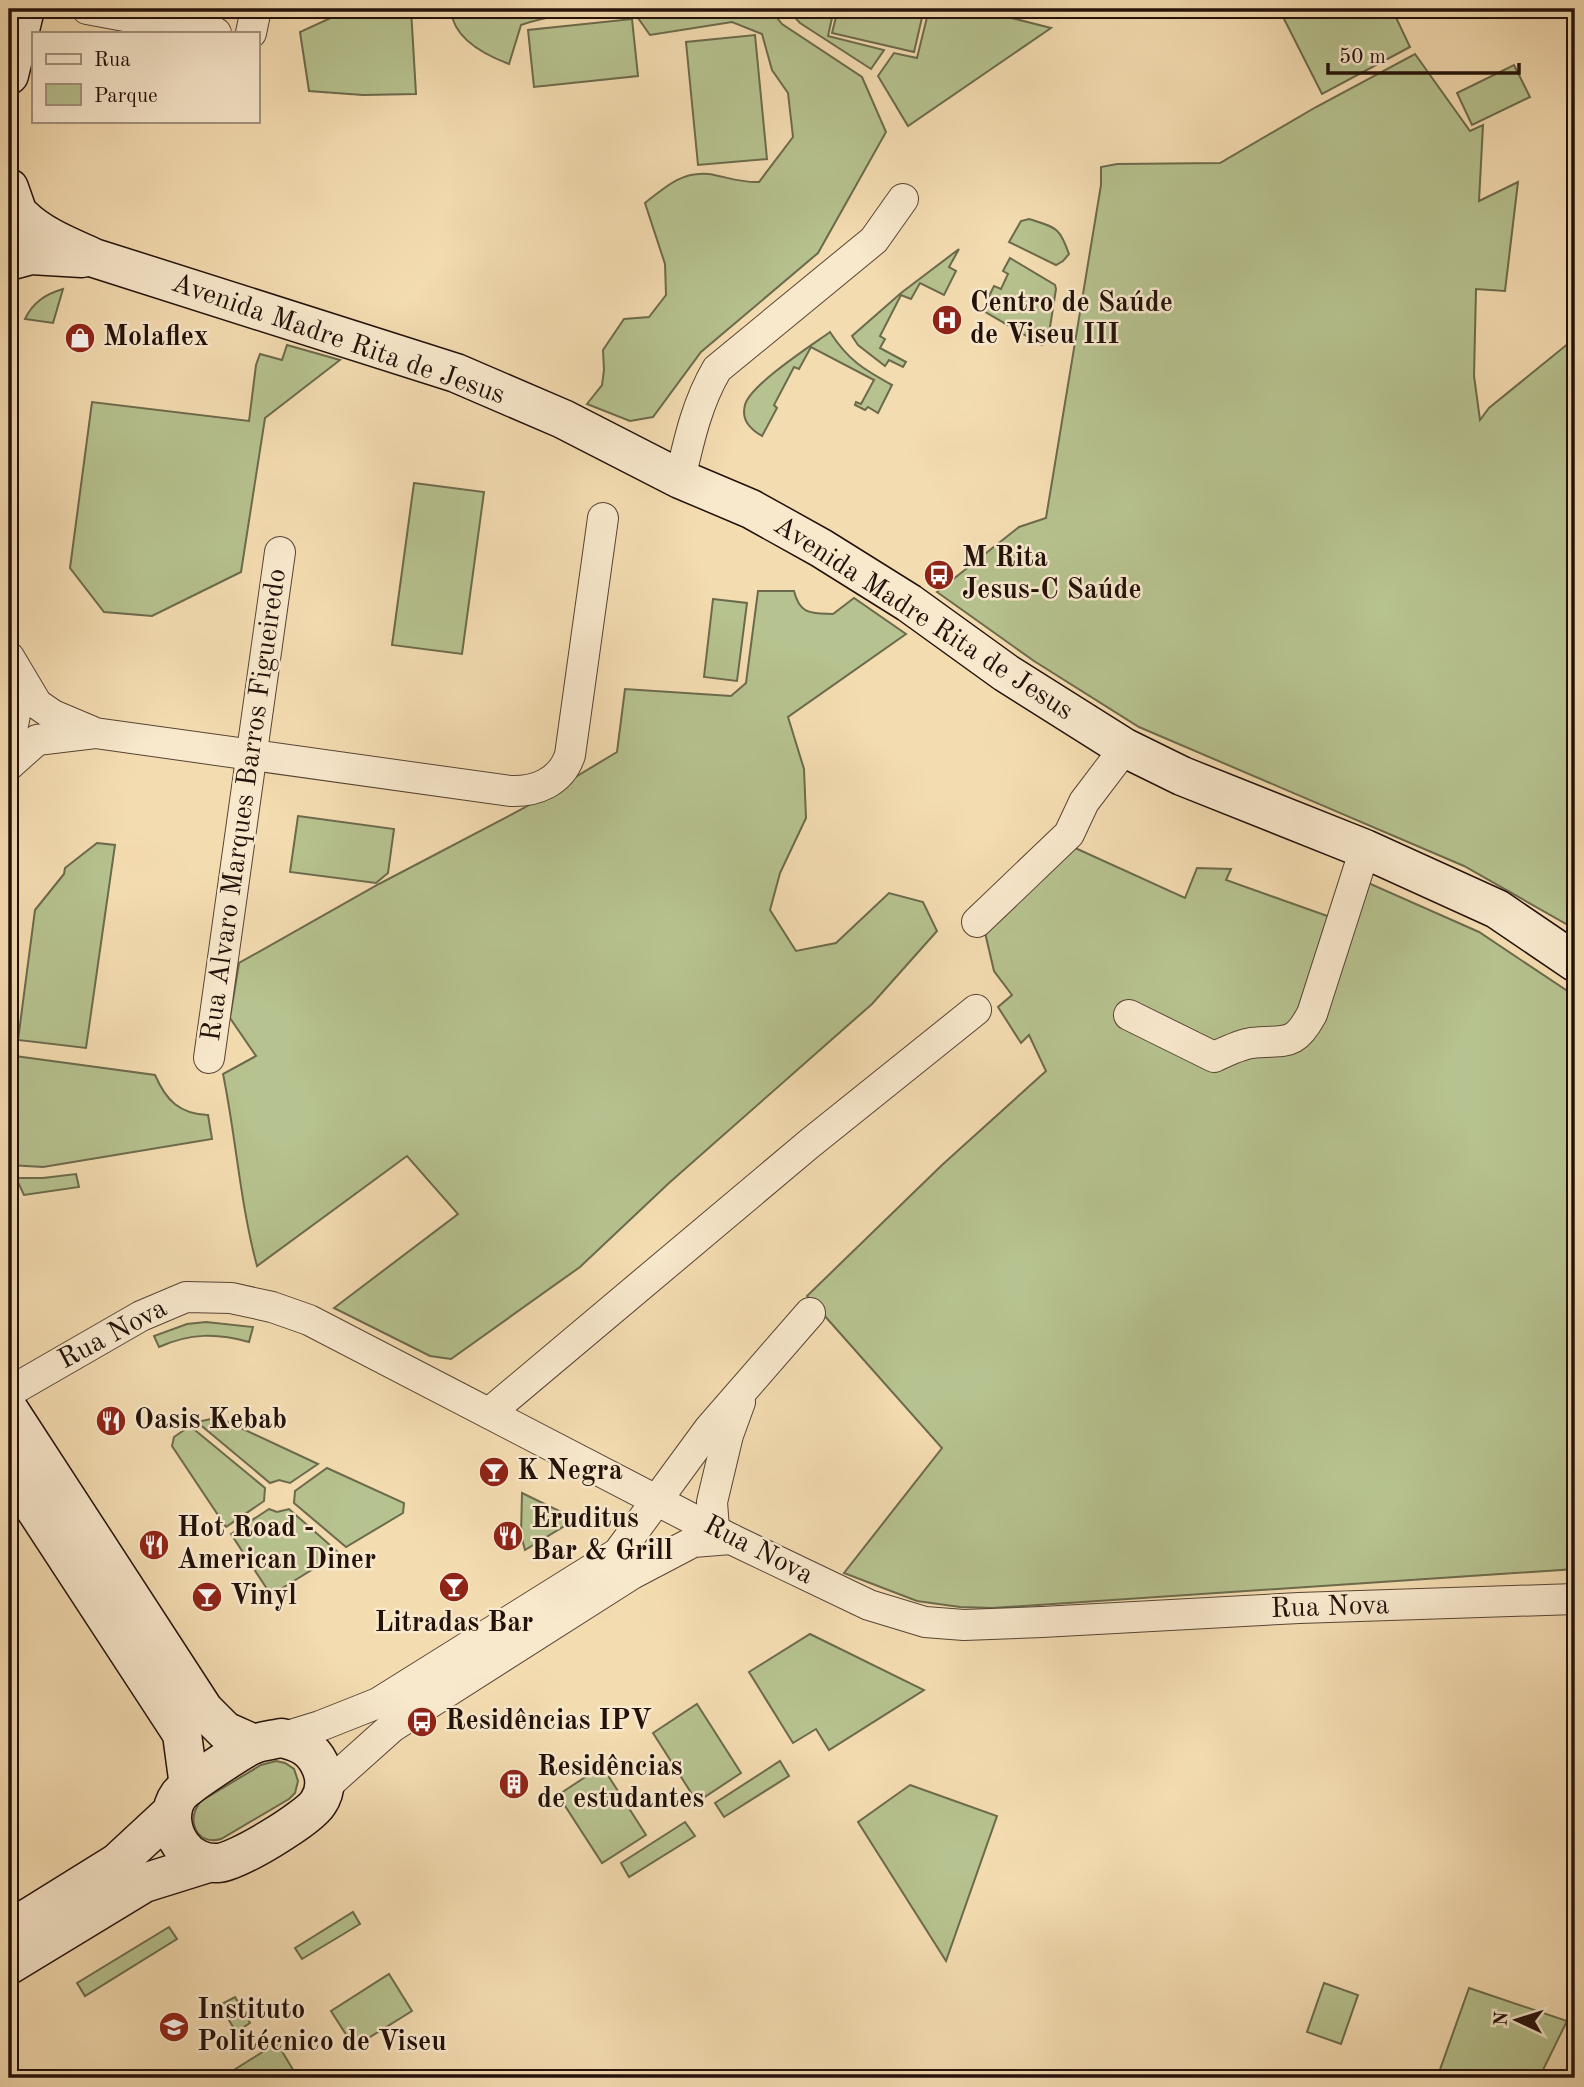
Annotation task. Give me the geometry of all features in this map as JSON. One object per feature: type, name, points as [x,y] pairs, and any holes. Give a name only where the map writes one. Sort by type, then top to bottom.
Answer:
[{"type":"street","points":[[9,75],[25,9]]},
{"type":"street","points":[[87,9],[211,32]]},
{"type":"street","points":[[251,32],[256,9]]},
{"type":"street","points":[[680,479],[691,431],[706,388],[718,369],[874,240],[903,199]]},
{"type":"street","points":[[9,261],[21,248],[25,238],[14,204]]},
{"type":"street","name":"Avenida Madre Rita de Jesus","points":[[14,204],[29,224],[53,239],[94,258],[456,373],[563,419],[680,479],[751,509],[821,548],[909,603],[1006,673],[1125,748],[1182,776],[1365,849],[1497,909],[1575,962]]},
{"type":"street","name":"Avenida Madre Rita de Jesus","points":[[9,261],[31,255],[94,258]]},
{"type":"street","points":[[9,765],[37,740],[95,733],[510,791],[539,788],[555,778],[567,764],[603,518]]},
{"type":"street","name":"Rua Alvaro Marques Barros Figueiredo","points":[[209,1058],[280,552]]},
{"type":"street","points":[[9,659],[43,709],[95,733]]},
{"type":"street","points":[[9,659],[17,704],[9,746]]},
{"type":"street","points":[[977,922],[1069,834],[1084,802],[1125,748]]},
{"type":"street","points":[[1129,1016],[1213,1057],[1250,1043],[1294,1039],[1312,1014],[1365,849]]},
{"type":"street","points":[[489,1412],[809,1144],[976,1010]]},
{"type":"street","name":"Rua Nova","points":[[9,1392],[146,1314],[186,1297],[231,1298],[272,1307],[309,1320],[723,1534],[869,1605],[925,1622],[964,1625],[1299,1608],[1575,1600]]},
{"type":"street","points":[[9,1930],[117,1863],[180,1799],[267,1741],[320,1726],[378,1703],[618,1553],[709,1430],[810,1313]]},
{"type":"street","points":[[9,1965],[144,1883],[208,1863],[227,1862],[302,1818],[318,1804],[325,1787],[392,1727],[632,1574],[693,1542],[723,1534],[712,1502],[736,1412],[747,1386]]},
{"type":"street","points":[[9,1410],[204,1710],[225,1731],[267,1741],[294,1740],[307,1747],[324,1773],[325,1787]]},
{"type":"street","points":[[9,1469],[182,1734],[180,1799],[174,1832],[182,1847],[193,1857],[208,1863]]},
{"type":"green space","points":[[350,9],[411,9],[416,94],[363,95],[309,91],[300,32]]},
{"type":"green space","points":[[422,9],[770,9],[782,24],[862,77],[886,132],[818,253],[701,352],[653,417],[630,421],[587,404],[602,385],[603,350],[624,319],[649,317],[666,295],[665,264],[645,203],[674,181],[690,175],[709,174],[759,182],[793,137],[788,93],[772,70],[762,34],[732,22],[650,35],[633,11],[577,13],[521,25],[509,64],[481,51],[464,38],[453,21],[451,11]]},
{"type":"green space","points":[[787,9],[834,9],[828,36],[884,50],[871,69],[800,23]]},
{"type":"green space","points":[[838,9],[924,9],[914,52],[832,33]]},
{"type":"green space","points":[[929,9],[976,9],[1051,28],[908,126],[878,76],[894,53],[917,58]]},
{"type":"green space","points":[[1279,9],[1392,9],[1410,47],[1322,94]]},
{"type":"green space","points":[[632,19],[638,76],[534,87],[528,30]]},
{"type":"green space","points":[[755,35],[767,159],[698,165],[686,42]]},
{"type":"green space","points":[[1415,54],[1470,131],[1483,125],[1479,201],[1518,182],[1505,291],[1476,289],[1474,376],[1480,420],[1489,408],[1575,338],[1575,929],[1464,866],[1139,727],[1034,661],[937,592],[1019,527],[1046,518],[1101,185],[1101,167],[1117,164],[1220,163]]},
{"type":"green space","points":[[1514,65],[1530,97],[1472,125],[1457,93]]},
{"type":"green space","points":[[1029,219],[1059,233],[1069,254],[1063,261],[1056,265],[1009,242],[1021,221]]},
{"type":"green space","points":[[959,249],[949,267],[956,271],[944,295],[920,283],[911,299],[901,295],[880,336],[885,339],[880,348],[906,362],[903,367],[889,360],[885,366],[858,345],[852,336],[901,293]]},
{"type":"green space","points":[[1010,258],[1055,285],[1048,340],[1042,345],[982,310],[994,286],[1001,289],[1008,274],[1003,271]]},
{"type":"green space","points":[[63,289],[53,323],[25,319],[41,300]]},
{"type":"green space","points":[[830,332],[857,363],[892,385],[878,413],[868,407],[865,410],[855,405],[856,402],[861,404],[874,380],[811,347],[799,369],[794,367],[774,405],[777,408],[762,436],[750,427],[744,415],[749,397],[783,366]]},
{"type":"green space","points":[[287,345],[340,360],[265,418],[241,572],[152,616],[104,612],[70,568],[92,402],[249,421],[256,365],[260,354],[282,360]]},
{"type":"green space","points":[[414,483],[484,492],[462,654],[392,645]]},
{"type":"green space","points":[[758,591],[794,591],[803,609],[818,613],[833,614],[854,598],[906,634],[788,717],[804,769],[806,818],[780,873],[770,910],[796,951],[836,943],[889,893],[923,902],[937,931],[872,1004],[669,1183],[580,1267],[451,1359],[430,1356],[334,1308],[458,1214],[407,1156],[257,1266],[246,1218],[223,1074],[256,1056],[230,1018],[239,963],[379,884],[524,808],[617,752],[625,689],[731,696],[746,683]]},
{"type":"green space","points":[[713,599],[747,603],[737,681],[704,677]]},
{"type":"green space","points":[[298,816],[394,829],[388,873],[376,883],[290,872]]},
{"type":"green space","points":[[97,843],[115,845],[86,1048],[18,1040],[35,910],[64,874],[65,868]]},
{"type":"green space","points":[[1073,847],[1185,898],[1197,868],[1231,869],[1226,880],[1347,923],[1364,881],[1479,932],[1575,996],[1575,1569],[992,1608],[917,1601],[844,1573],[942,1448],[807,1296],[942,1165],[1046,1071],[1029,1035],[1021,1043],[998,1007],[1012,995],[994,971],[983,924]]},
{"type":"green space","points":[[15,1056],[155,1075],[164,1092],[175,1104],[189,1112],[208,1115],[212,1139],[43,1167],[9,1165],[9,1102]]},
{"type":"green space","points":[[76,1174],[79,1187],[24,1195],[16,1178],[43,1178]]},
{"type":"green space","points":[[206,1322],[253,1327],[249,1342],[204,1336],[182,1339],[159,1347],[154,1336],[187,1324]]},
{"type":"green space","points":[[211,1419],[226,1421],[318,1464],[290,1483],[279,1480],[270,1483],[197,1422]]},
{"type":"green space","points":[[190,1426],[265,1488],[264,1501],[226,1527],[172,1446],[174,1437]]},
{"type":"green space","points":[[327,1468],[404,1503],[403,1513],[346,1547],[294,1503],[295,1491]]},
{"type":"green space","points":[[522,1493],[576,1519],[525,1550],[521,1535]]},
{"type":"green space","points":[[269,1509],[277,1512],[289,1509],[339,1553],[271,1595],[231,1534]]},
{"type":"green space","points":[[810,1634],[924,1690],[829,1750],[816,1729],[793,1743],[749,1672]]},
{"type":"green space","points":[[697,1704],[741,1773],[697,1802],[653,1733]]},
{"type":"green space","points":[[276,1761],[294,1769],[298,1781],[295,1793],[289,1799],[221,1839],[205,1839],[199,1835],[194,1816],[201,1801],[261,1765]]},
{"type":"green space","points":[[780,1761],[789,1776],[724,1817],[715,1803]]},
{"type":"green space","points":[[602,1766],[646,1835],[602,1863],[558,1795]]},
{"type":"green space","points":[[910,1785],[997,1816],[946,1961],[858,1822]]},
{"type":"green space","points":[[685,1822],[695,1836],[629,1877],[621,1863]]},
{"type":"green space","points":[[353,1912],[360,1924],[302,1959],[295,1948]]},
{"type":"green space","points":[[169,1927],[177,1939],[85,1996],[77,1983]]},
{"type":"green space","points":[[389,1974],[412,2011],[354,2047],[331,2011]]},
{"type":"green space","points":[[1324,1983],[1358,1995],[1341,2044],[1307,2032]]},
{"type":"green space","points":[[1469,1988],[1567,2021],[1539,2078],[1437,2078]]},
{"type":"green space","points":[[235,1997],[250,2023],[236,2032],[220,2005]]},
{"type":"green space","points":[[277,2043],[298,2078],[221,2078]]},
{"type":"place","name":"Centro de Saúde de Viseu III","points":[[947,320]]},
{"type":"place","name":"Molaflex","points":[[80,338]]},
{"type":"place","name":"M Rita Jesus-C Saúde","points":[[939,575]]},
{"type":"place","name":"Oasis Kebab","points":[[111,1421]]},
{"type":"place","name":"K Negra","points":[[494,1472]]},
{"type":"place","name":"Eruditus Bar & Grill","points":[[508,1536]]},
{"type":"place","name":"Hot Road - American Diner","points":[[154,1545]]},
{"type":"place","name":"Litradas Bar","points":[[454,1587]]},
{"type":"place","name":"Vinyl","points":[[207,1597]]},
{"type":"place","name":"Residências IPV","points":[[422,1722]]},
{"type":"place","name":"Residências de estudantes","points":[[514,1784]]},
{"type":"place","name":"Instituto Politécnico de Viseu","points":[[174,2027]]}]
